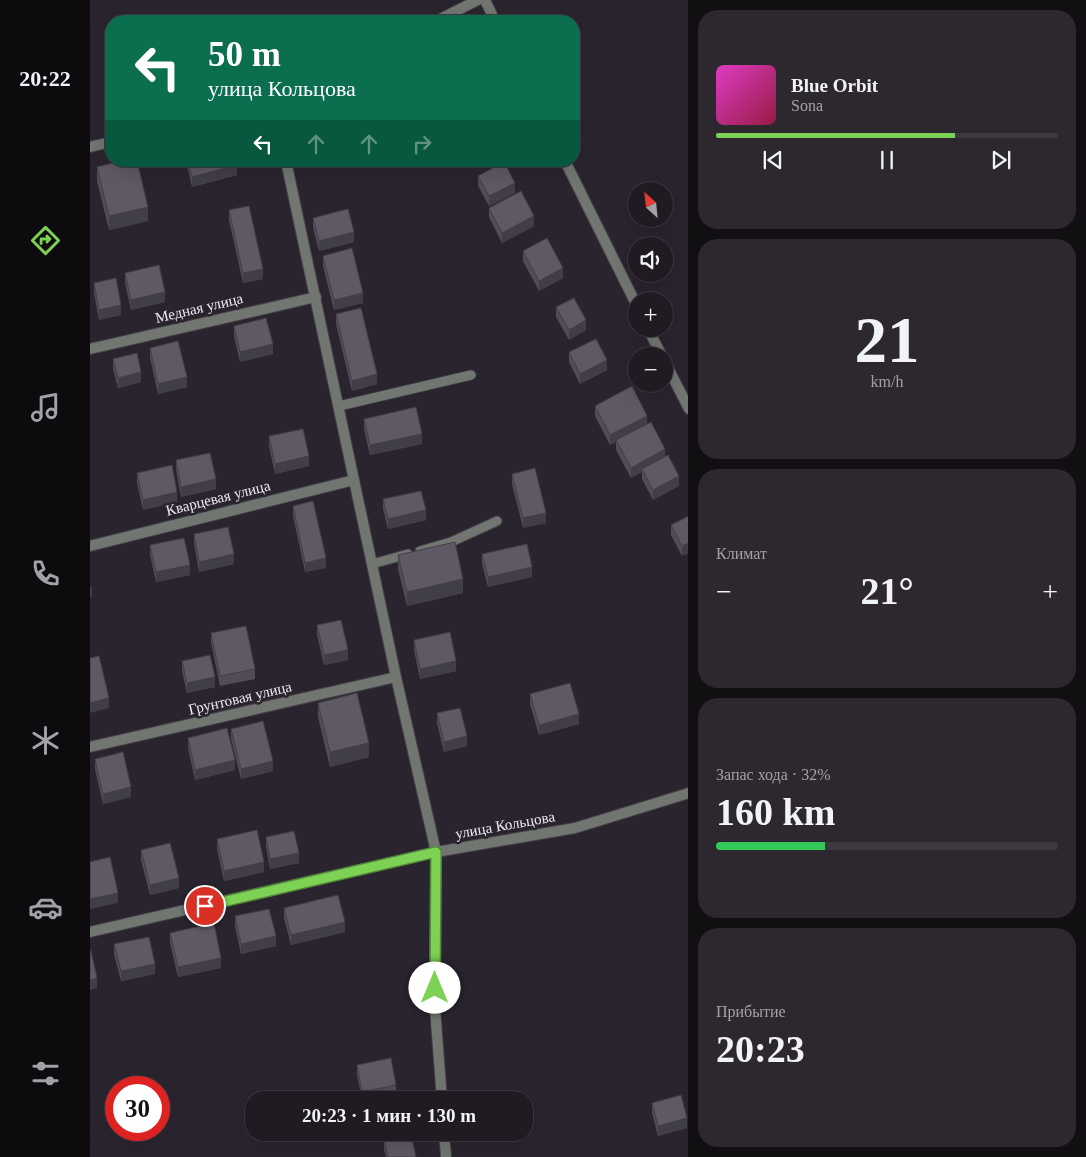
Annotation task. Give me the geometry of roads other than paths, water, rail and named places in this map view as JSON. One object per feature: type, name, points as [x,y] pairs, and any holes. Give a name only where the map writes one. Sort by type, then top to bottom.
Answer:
[{"type":"street","points":[[448,15],[478,0]]},
{"type":"street","points":[[485,0],[492,15]]},
{"type":"street","points":[[90,147],[105,143]]},
{"type":"street","points":[[287,167],[396,677],[436,852],[435,1008],[441,1091]]},
{"type":"street","points":[[568,167],[630,292]]},
{"type":"street","name":"Медная улица","points":[[90,350],[316,297]]},
{"type":"street","points":[[673,378],[688,409]]},
{"type":"street","name":"Кварцевая улица","points":[[90,546],[354,480]]},
{"type":"street","name":"Грунтовая улица","points":[[90,747],[396,677]]},
{"type":"street","name":"улица Кольцова","points":[[90,932],[436,852],[575,828],[688,793]]},
{"type":"street","points":[[445,1141],[446,1157]]},
{"type":"lane","points":[[339,406],[471,375]]},
{"type":"lane","points":[[372,564],[452,542],[497,522]]}]
